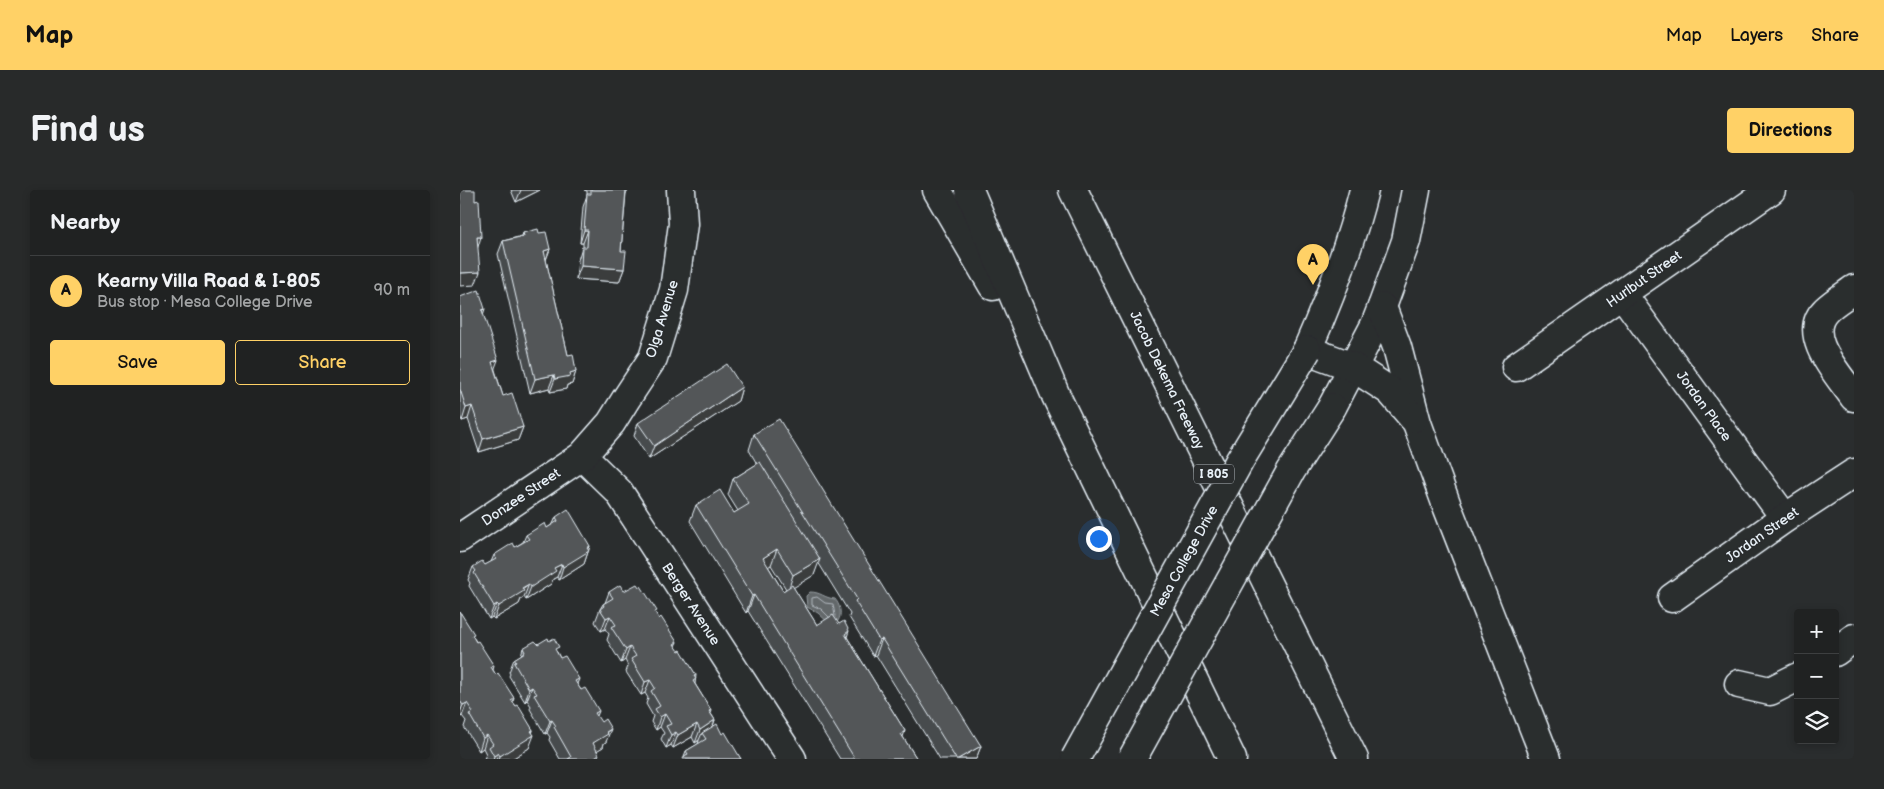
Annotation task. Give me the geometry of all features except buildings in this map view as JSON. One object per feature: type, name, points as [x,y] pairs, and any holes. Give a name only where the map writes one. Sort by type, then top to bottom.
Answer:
[{"type":"main road","name":"Olga Avenue","points":[[582,456],[611,423],[652,358],[674,290],[683,224],[681,190]]},
{"type":"main road","points":[[937,190],[1056,396]]},
{"type":"main road","points":[[969,190],[1056,396],[1232,759]]},
{"type":"main road","name":"Jacob Dekema Freeway","points":[[1073,190],[1354,759]]},
{"type":"main road","name":"Mesa College Drive","points":[[1075,759],[1240,460],[1307,350],[1333,290],[1364,190]]},
{"type":"main road","points":[[1132,759],[1291,471],[1332,407],[1353,367],[1382,307],[1406,241],[1416,190]]},
{"type":"main road","name":"Hurlbut Street","points":[[1516,367],[1623,295],[1771,190]]},
{"type":"main road","points":[[1854,289],[1825,310],[1816,327],[1818,344],[1854,397]]},
{"type":"main road","name":"Jordan Place","points":[[1623,295],[1785,518]]},
{"type":"main road","points":[[1382,307],[1397,347],[1417,423],[1446,506],[1546,759]]},
{"type":"main road","points":[[1307,350],[1353,367],[1390,391],[1417,423]]},
{"type":"main road","name":"Donzee Street","points":[[460,538],[582,456]]},
{"type":"main road","name":"Berger Avenue","points":[[582,456],[619,492],[792,759]]},
{"type":"main road","name":"Jordan Street","points":[[1672,598],[1785,518],[1854,473]]},
{"type":"main road","points":[[1839,649],[1854,638]]},
{"type":"main road","points":[[1739,684],[1770,691],[1794,679]]},
{"type":"water","points":[[810,592],[835,599],[839,605],[840,612],[839,619],[835,624],[830,624],[818,613],[807,607],[806,596]]},
{"type":"place","name":"Kearny Villa Road & I-805","points":[[1313,285]]}]
